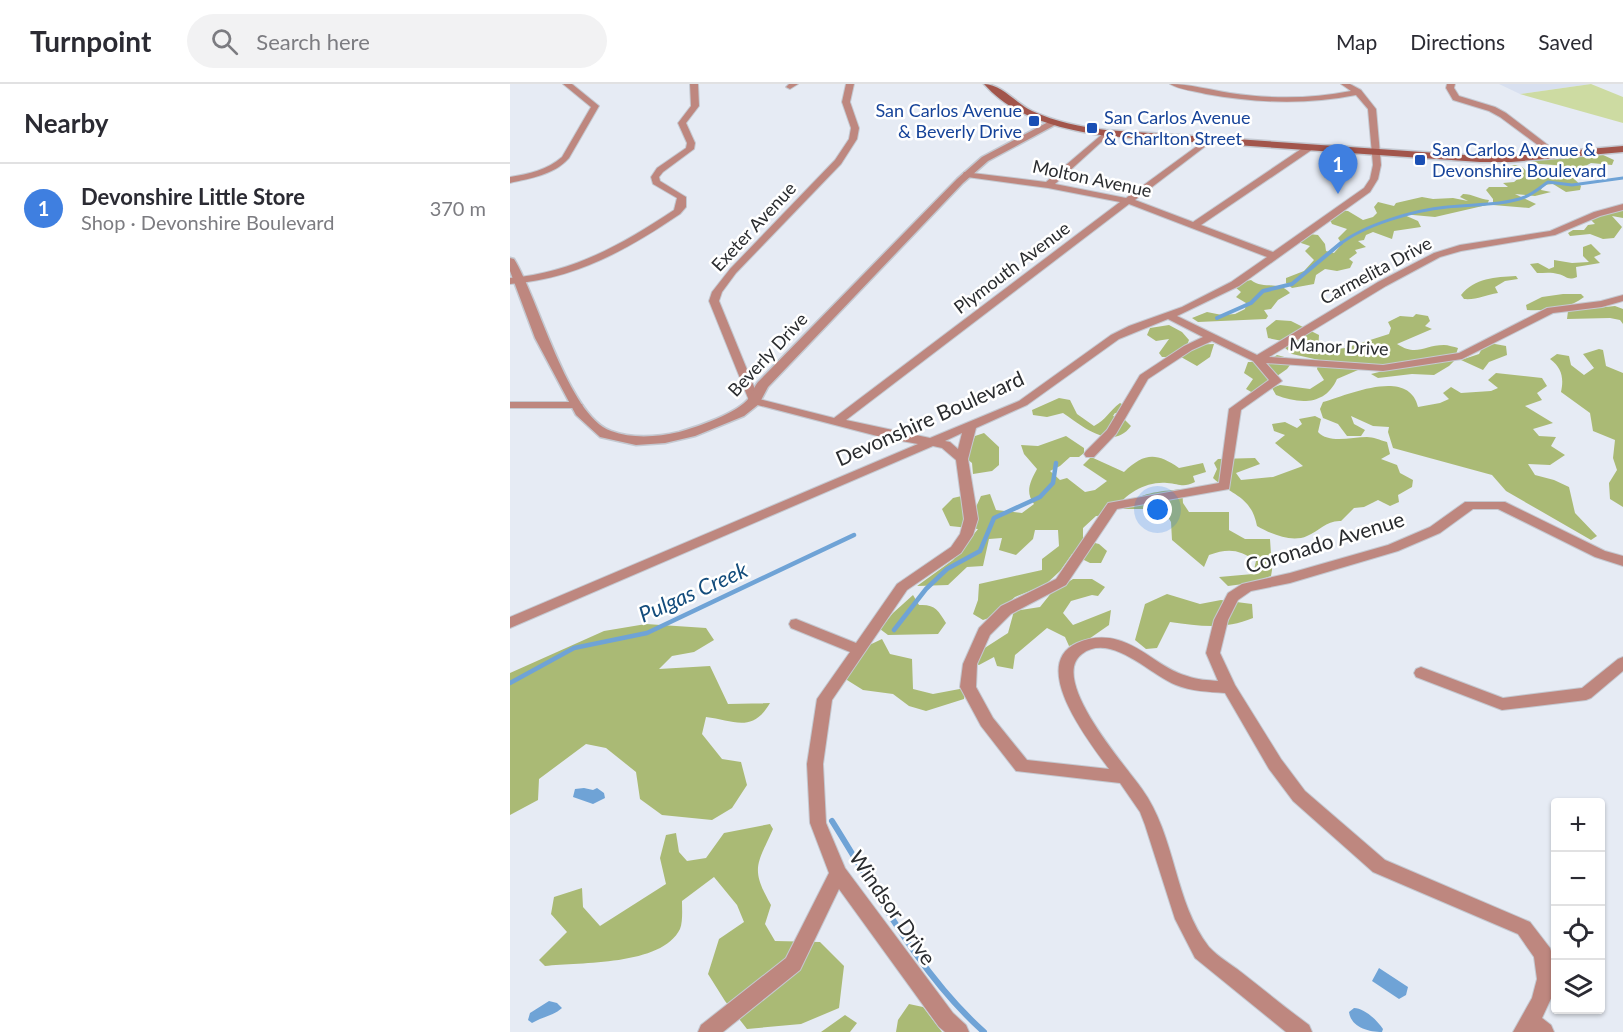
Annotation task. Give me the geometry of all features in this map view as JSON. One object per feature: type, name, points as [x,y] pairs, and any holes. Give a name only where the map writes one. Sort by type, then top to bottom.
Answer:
[{"type":"main road","points":[[988,84],[1003,98],[1023,111],[1052,123],[1106,133],[1480,159],[1623,149]]},
{"type":"street","points":[[510,180],[544,172],[558,165],[565,158],[595,106],[567,84]]},
{"type":"street","points":[[515,281],[561,273],[585,265],[665,219],[681,207],[682,197],[659,184],[655,177],[660,170],[690,149],[691,143],[682,123],[695,106],[694,84]]},
{"type":"street","name":"Exeter Avenue","points":[[754,401],[714,301],[717,292],[741,263],[838,162],[853,139],[855,128],[846,102],[850,84]]},
{"type":"street","points":[[1174,84],[1208,92],[1274,98],[1329,97],[1358,92]]},
{"type":"street","points":[[1345,84],[1358,92]]},
{"type":"street","points":[[1451,84],[1449,88],[1456,98],[1492,109],[1503,115],[1557,154]]},
{"type":"street","name":"Devonshire Boulevard","points":[[510,623],[928,442],[970,426],[1038,394],[1114,337],[1186,309],[1235,284],[1367,190],[1374,179],[1377,165],[1372,109],[1358,92]]},
{"type":"street","name":"Beverly Drive","points":[[510,261],[515,281],[541,338],[582,415],[596,429],[622,439],[636,441],[665,439],[708,427],[740,412],[754,401],[762,385],[967,174],[986,159],[1052,123]]},
{"type":"street","points":[[1048,185],[1106,133]]},
{"type":"street","name":"Plymouth Avenue","points":[[836,422],[1208,140]]},
{"type":"street","points":[[1195,225],[1310,147]]},
{"type":"street","name":"Molton Avenue","points":[[967,174],[1048,185],[1128,201],[1274,256]]},
{"type":"street","name":"Carmelita Drive","points":[[1257,359],[1382,284],[1437,255],[1460,248],[1552,233],[1597,214],[1623,207]]},
{"type":"street","name":"Manor Drive","points":[[1257,359],[1383,368],[1462,356],[1551,310],[1620,301]]},
{"type":"street","points":[[1124,777],[1022,766],[987,722],[968,687],[970,664],[984,632],[1006,610],[1061,582],[1113,506],[1225,486],[1235,410],[1276,381],[1257,359],[1168,315]]},
{"type":"street","points":[[1090,454],[1106,439],[1144,377],[1188,348],[1211,337]]},
{"type":"street","points":[[754,401],[836,422],[946,445],[962,459]]},
{"type":"street","points":[[510,405],[577,405]]},
{"type":"street","name":"Windsor Drive","points":[[959,1032],[946,1020],[838,873],[818,823],[815,764],[825,699],[902,587],[956,550],[966,534],[970,519],[962,459],[970,426]]},
{"type":"street","name":"Coronado Avenue","points":[[1532,1028],[1549,973],[1536,939],[1524,928],[1379,866],[1299,796],[1275,764],[1229,687],[1213,653],[1221,620],[1233,597],[1247,587],[1290,578],[1393,548],[1435,530],[1470,505],[1500,505],[1600,554],[1623,561]]},
{"type":"street","points":[[796,624],[858,649]]},
{"type":"street","points":[[1229,687],[1205,686],[1176,678],[1134,651],[1106,642],[1076,650],[1067,658],[1064,673],[1077,711],[1146,808],[1191,936],[1205,955],[1302,1032]]},
{"type":"street","points":[[1421,673],[1502,704],[1586,694],[1623,663]]},
{"type":"street","points":[[708,1032],[792,964],[838,873]]},
{"type":"shaded area","points":[[1499,84],[1591,84],[1520,94]]},
{"type":"green space","points":[[1591,84],[1623,97],[1623,123],[1520,94]]},
{"type":"green space","points":[[1601,154],[1614,160],[1612,165],[1591,163],[1580,169],[1571,170],[1554,165],[1527,163],[1534,160]]},
{"type":"green space","points":[[1516,165],[1532,176],[1551,177],[1546,169],[1561,171],[1581,186],[1580,190],[1566,192],[1553,184],[1543,185],[1541,190],[1551,192],[1535,196],[1515,194],[1536,204],[1529,208],[1493,205],[1493,199],[1486,190],[1489,187],[1508,187],[1503,183],[1514,182],[1520,177],[1510,166]]},
{"type":"green space","points":[[1463,194],[1489,200],[1487,205],[1435,217],[1402,214],[1418,221],[1421,227],[1394,231],[1392,239],[1373,232],[1366,235],[1364,240],[1358,241],[1366,247],[1355,250],[1357,253],[1349,259],[1353,262],[1350,268],[1337,271],[1325,269],[1316,275],[1314,284],[1292,288],[1286,283],[1286,278],[1304,271],[1314,260],[1305,251],[1310,246],[1301,243],[1300,239],[1309,234],[1318,235],[1325,244],[1326,251],[1334,253],[1342,244],[1338,238],[1347,229],[1332,224],[1330,220],[1336,210],[1348,211],[1363,220],[1377,213],[1374,207],[1378,202],[1394,206],[1396,203],[1422,197],[1468,201],[1460,197]]},
{"type":"green space","points":[[1623,210],[1623,218],[1612,216],[1622,227],[1614,238],[1603,239],[1590,234],[1570,236],[1568,233],[1573,230],[1584,230],[1588,225],[1595,224],[1590,219],[1597,215]]},
{"type":"green space","points":[[1591,244],[1601,254],[1594,257],[1600,263],[1576,267],[1577,277],[1574,278],[1553,273],[1537,273],[1530,264],[1538,263],[1549,269],[1554,267],[1554,260],[1572,263],[1589,262],[1583,256],[1583,247]]},
{"type":"green space","points":[[1516,276],[1518,279],[1505,281],[1495,287],[1498,293],[1469,299],[1464,299],[1461,295],[1479,282]]},
{"type":"green space","points":[[1251,280],[1281,287],[1290,293],[1278,300],[1271,309],[1264,310],[1268,316],[1266,319],[1198,322],[1192,318],[1207,312],[1222,315],[1235,314],[1245,309],[1246,303],[1236,297],[1241,292],[1235,287]]},
{"type":"green space","points":[[1581,294],[1584,297],[1557,308],[1527,310],[1526,305],[1542,297]]},
{"type":"green space","points":[[1615,306],[1623,309],[1623,324],[1620,320],[1610,318],[1567,319],[1568,311]]},
{"type":"green space","points":[[1416,314],[1428,316],[1430,321],[1425,326],[1432,329],[1397,344],[1410,350],[1437,345],[1458,348],[1454,361],[1434,375],[1412,374],[1378,378],[1371,374],[1387,370],[1385,364],[1372,364],[1337,379],[1326,394],[1311,400],[1285,398],[1276,395],[1272,388],[1280,385],[1310,389],[1324,380],[1317,369],[1319,360],[1292,354],[1284,347],[1287,342],[1268,338],[1266,328],[1276,320],[1291,321],[1319,335],[1318,352],[1345,348],[1389,334],[1391,328],[1388,322],[1400,316],[1413,317]]},
{"type":"green space","points":[[1169,325],[1182,332],[1189,340],[1187,345],[1214,344],[1210,357],[1197,366],[1181,357],[1162,357],[1159,353],[1169,339],[1156,341],[1147,335],[1150,328]]},
{"type":"green space","points":[[1484,345],[1506,346],[1507,355],[1489,362],[1483,370],[1461,360],[1479,354]]},
{"type":"green space","points":[[1603,350],[1606,366],[1623,373],[1623,507],[1610,499],[1609,483],[1617,470],[1613,458],[1615,440],[1593,431],[1590,413],[1561,392],[1561,374],[1550,359],[1557,354],[1569,356],[1571,365],[1584,375],[1594,368],[1583,354]]},
{"type":"green space","points":[[1277,355],[1288,358],[1290,365],[1287,369],[1253,393],[1246,389],[1253,379],[1244,373],[1248,362],[1266,362]]},
{"type":"green space","points":[[1496,373],[1542,378],[1547,386],[1537,393],[1542,400],[1525,406],[1553,423],[1533,429],[1539,436],[1556,437],[1551,446],[1565,455],[1550,465],[1528,464],[1535,475],[1569,487],[1575,513],[1597,536],[1591,540],[1506,491],[1492,475],[1393,448],[1388,432],[1389,427],[1373,426],[1351,416],[1354,424],[1365,430],[1361,436],[1347,436],[1338,424],[1323,418],[1320,409],[1323,402],[1362,390],[1391,386],[1403,388],[1412,395],[1418,407],[1440,403],[1449,399],[1443,393],[1451,387],[1461,393],[1491,391],[1498,388],[1488,380]]},
{"type":"green space","points":[[1059,398],[1070,400],[1077,414],[1094,426],[1120,403],[1129,408],[1127,415],[1115,413],[1113,416],[1125,420],[1131,426],[1115,437],[1106,437],[1088,430],[1063,413],[1047,417],[1033,415],[1032,410]]},
{"type":"green space","points":[[1315,416],[1321,419],[1318,432],[1328,438],[1369,437],[1387,442],[1390,454],[1381,459],[1397,465],[1400,473],[1413,480],[1412,487],[1398,495],[1399,502],[1390,506],[1378,500],[1364,507],[1354,508],[1341,521],[1327,524],[1307,536],[1295,539],[1282,537],[1257,526],[1251,509],[1246,503],[1213,478],[1217,469],[1214,463],[1218,459],[1255,458],[1260,464],[1236,473],[1241,480],[1273,477],[1303,466],[1275,443],[1285,435],[1274,431],[1272,424],[1285,422],[1297,428],[1302,424],[1299,419]]},
{"type":"green space","points":[[984,433],[999,447],[999,465],[992,471],[973,474],[972,463],[967,459],[975,436]]},
{"type":"green space","points":[[1066,436],[1084,448],[1084,453],[1079,457],[1070,457],[1050,471],[1060,480],[1067,478],[1085,492],[1095,490],[1107,481],[1083,465],[1091,457],[1124,472],[1144,458],[1157,457],[1179,468],[1203,463],[1206,472],[1193,476],[1195,482],[1187,485],[1158,483],[1142,487],[1127,496],[1111,515],[1096,516],[1083,528],[1083,540],[1099,544],[1107,551],[1101,563],[1090,563],[1072,554],[1060,571],[1045,585],[1015,597],[992,617],[983,620],[973,614],[978,600],[979,584],[1042,570],[1042,559],[1059,546],[1058,530],[1035,530],[1033,539],[1016,555],[999,550],[1002,538],[989,539],[983,566],[967,567],[948,585],[917,586],[953,560],[978,529],[950,526],[942,509],[953,498],[966,495],[976,507],[981,496],[990,494],[996,510],[1022,513],[1034,504],[1031,500],[1030,487],[1037,469],[1024,454],[1021,445],[1038,446]]},
{"type":"green space","points":[[1182,489],[1183,503],[1189,512],[1229,512],[1229,530],[1245,539],[1270,539],[1271,576],[1251,583],[1228,586],[1219,577],[1253,574],[1256,561],[1239,552],[1222,551],[1209,555],[1204,567],[1172,540],[1171,522],[1163,509],[1123,509],[1143,496]]},
{"type":"green space","points":[[1073,579],[1092,579],[1105,587],[1098,596],[1092,595],[1071,601],[1063,613],[1073,625],[1111,610],[1109,625],[1086,641],[1069,646],[1065,637],[1047,628],[1015,655],[1013,669],[997,666],[994,657],[979,665],[966,660],[1008,633],[1014,611],[1040,607],[1052,592]]},
{"type":"green space","points":[[1167,594],[1200,604],[1221,600],[1252,604],[1253,618],[1222,626],[1170,622],[1157,648],[1146,649],[1135,640],[1145,604]]},
{"type":"green space","points":[[913,595],[919,605],[932,607],[943,618],[946,623],[938,634],[888,635],[880,629],[893,613]]},
{"type":"green space","points":[[646,624],[706,628],[714,640],[694,652],[672,656],[659,669],[710,666],[728,704],[770,703],[763,713],[749,722],[741,723],[706,717],[702,734],[722,759],[741,762],[747,785],[732,808],[712,820],[662,815],[640,799],[636,772],[606,748],[586,744],[539,779],[538,800],[510,815],[510,673],[604,631]]},
{"type":"green space","points":[[882,639],[890,654],[912,659],[913,689],[933,694],[965,688],[964,699],[926,711],[909,706],[893,694],[863,690],[847,680],[842,665],[863,648]]},
{"type":"green space","points":[[770,824],[773,829],[758,867],[760,883],[771,905],[765,924],[775,941],[820,942],[844,966],[839,1008],[801,1024],[747,1029],[708,974],[719,939],[744,922],[737,905],[714,877],[682,901],[680,929],[670,941],[656,950],[639,956],[598,962],[545,966],[539,960],[567,932],[551,914],[554,897],[582,888],[583,907],[600,926],[666,884],[660,858],[666,835],[676,833],[679,852],[687,861],[706,858],[724,833]]},
{"type":"green space","points":[[909,1004],[923,1007],[942,1032],[896,1032],[898,1020]]},
{"type":"green space","points":[[845,1015],[857,1023],[850,1032],[821,1032]]},
{"type":"water","points":[[597,788],[604,793],[605,798],[593,804],[573,797],[575,789],[593,790]]},
{"type":"water","points":[[1379,968],[1408,987],[1406,995],[1399,999],[1372,981]]},
{"type":"water","points":[[549,1001],[557,1003],[562,1008],[532,1023],[528,1020],[530,1013]]},
{"type":"water","points":[[1354,1008],[1374,1018],[1383,1029],[1382,1032],[1366,1030],[1357,1025],[1349,1012]]},
{"type":"waterway","name":"Pulgas Creek","points":[[1339,245],[1375,225],[1420,211],[1516,200],[1531,194],[1548,182],[1572,185],[1623,178]]},
{"type":"waterway","name":"Pulgas Creek","points":[[1217,318],[1251,303],[1263,291],[1292,284],[1341,243]]},
{"type":"waterway","name":"Pulgas Creek","points":[[894,630],[926,589],[947,569],[980,551],[994,518],[1040,497],[1053,483],[1056,463]]},
{"type":"waterway","name":"Pulgas Creek","points":[[510,683],[574,648],[647,633],[854,535]]},
{"type":"waterway","points":[[832,821],[919,959],[939,985],[984,1032]]},
{"type":"place","name":"San Carlos Avenue & Beverly Drive","points":[[1034,121]]},
{"type":"place","name":"San Carlos Avenue & Charlton Street","points":[[1092,128]]},
{"type":"place","name":"San Carlos Avenue & Devonshire Boulevard","points":[[1420,160]]},
{"type":"place","name":"Devonshire Little Store","points":[[1338,194]]}]
